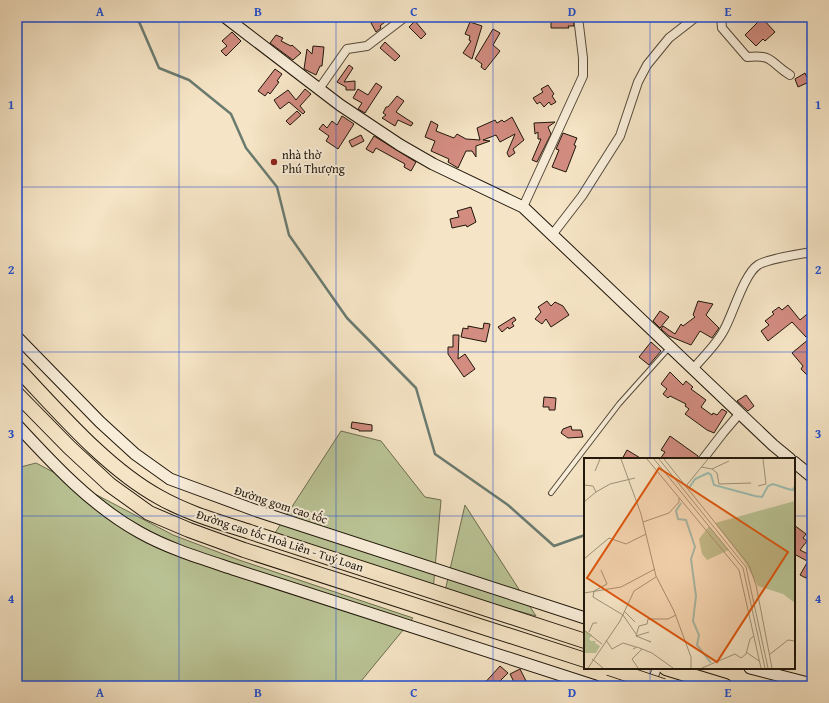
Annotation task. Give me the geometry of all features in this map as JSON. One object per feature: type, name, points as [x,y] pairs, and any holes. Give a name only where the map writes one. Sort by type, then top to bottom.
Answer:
[{"type":"highway","name":"Đường cao tốc Hoà Liên - Tuý Loan","points":[[17,368],[81,434],[121,471],[158,497],[196,514],[584,641]]},
{"type":"highway","name":"Đường cao tốc Hoà Liên - Tuý Loan","points":[[17,394],[69,447],[110,485],[149,513],[189,530],[244,550],[584,660]]},
{"type":"highway","points":[[612,669],[663,686]]},
{"type":"highway","points":[[670,669],[725,686]]},
{"type":"main road","points":[[224,17],[319,89],[407,149],[433,164],[523,207],[789,458]]},
{"type":"main road","name":"Đường gom cao tốc","points":[[17,337],[106,427],[135,454],[170,479],[257,511],[584,618]]},
{"type":"main road","points":[[17,426],[49,459],[96,502],[146,535],[181,551],[595,686]]},
{"type":"main road","points":[[795,463],[812,477]]},
{"type":"main road","points":[[754,669],[812,684]]},
{"type":"street","points":[[319,89],[347,49],[367,46],[405,17]]},
{"type":"street","points":[[523,207],[583,76],[583,58],[578,17]]},
{"type":"street","points":[[552,235],[582,196],[620,136],[638,82],[647,65],[669,38],[696,17]]},
{"type":"street","points":[[721,17],[722,28],[747,57],[761,55],[772,58],[777,68],[790,75]]},
{"type":"street","points":[[693,369],[724,331],[749,276],[757,266],[767,260],[782,259],[812,252]]},
{"type":"street","points":[[704,458],[722,433],[740,413]]},
{"type":"street","points":[[654,686],[653,679],[657,669]]},
{"type":"lane","points":[[551,493],[618,404],[670,346]]},
{"type":"green space","points":[[341,431],[381,441],[425,497],[441,500],[433,591],[273,536]]},
{"type":"green space","points":[[36,463],[173,535],[239,560],[413,618],[357,686],[17,686],[17,468]]},
{"type":"green space","points":[[465,505],[536,616],[445,591]]},
{"type":"building","points":[[380,17],[383,17],[386,21],[376,32],[371,23]]},
{"type":"building","points":[[551,18],[573,18],[574,26],[568,26],[569,28],[551,28]]},
{"type":"building","points":[[762,18],[775,32],[765,41],[763,39],[756,46],[745,35]]},
{"type":"building","points":[[415,21],[426,34],[421,39],[409,27]]},
{"type":"building","points":[[470,22],[482,26],[472,59],[463,53],[471,41],[469,40],[470,36],[465,34]]},
{"type":"building","points":[[493,29],[500,33],[493,45],[500,51],[485,70],[481,67],[482,64],[475,59]]},
{"type":"building","points":[[232,32],[241,41],[226,56],[221,51],[227,46],[222,41]]},
{"type":"building","points":[[276,35],[283,38],[281,41],[291,46],[292,45],[301,53],[293,60],[270,43]]},
{"type":"building","points":[[385,42],[400,56],[395,61],[380,48]]},
{"type":"building","points":[[313,46],[324,47],[322,66],[320,66],[316,75],[304,69],[307,49],[312,54]]},
{"type":"building","points":[[349,65],[353,68],[344,82],[355,81],[355,90],[346,90],[346,87],[337,82]]},
{"type":"building","points":[[275,69],[282,74],[277,81],[279,82],[270,94],[268,92],[265,96],[258,91]]},
{"type":"building","points":[[805,73],[809,82],[798,87],[795,79]]},
{"type":"building","points":[[376,83],[382,87],[365,113],[358,109],[362,103],[353,98],[358,89],[368,95]]},
{"type":"building","points":[[548,85],[554,94],[552,96],[556,102],[551,105],[549,102],[544,107],[540,102],[537,104],[533,98],[543,92],[541,89]]},
{"type":"building","points":[[305,89],[311,94],[300,106],[305,112],[303,114],[289,102],[280,109],[274,100],[288,90],[296,100]]},
{"type":"building","points":[[397,96],[404,101],[396,112],[413,123],[411,126],[398,120],[395,126],[382,118],[386,115],[383,113],[386,107],[388,107]]},
{"type":"building","points":[[297,111],[301,115],[290,125],[286,121]]},
{"type":"building","points":[[342,116],[354,124],[338,149],[326,141],[329,136],[319,129],[323,124],[327,128],[332,121],[337,125]]},
{"type":"building","points":[[512,117],[524,140],[513,149],[515,153],[509,157],[507,153],[515,134],[500,142],[496,135],[483,140],[490,141],[476,146],[476,157],[472,151],[466,151],[458,168],[448,162],[449,159],[431,151],[435,141],[425,137],[431,121],[438,125],[436,131],[454,138],[457,134],[466,139],[480,140],[477,128],[495,120],[497,123],[502,120],[504,122]]},
{"type":"building","points":[[555,122],[548,127],[551,134],[537,162],[532,160],[541,139],[538,139],[538,132],[535,134],[534,123]]},
{"type":"building","points":[[563,133],[577,138],[574,145],[576,146],[566,172],[552,167],[559,150],[556,149]]},
{"type":"building","points":[[361,135],[364,141],[352,147],[349,141]]},
{"type":"building","points":[[374,136],[416,162],[411,171],[404,167],[405,164],[376,148],[373,153],[366,149]]},
{"type":"building","points":[[471,207],[476,222],[467,227],[466,225],[452,228],[450,219],[459,217],[457,211]]},
{"type":"building","points":[[547,301],[551,306],[555,302],[563,306],[569,315],[551,327],[546,319],[542,324],[535,319],[541,312],[538,307]]},
{"type":"building","points":[[698,301],[713,304],[706,315],[719,328],[712,338],[700,331],[691,345],[669,336],[661,329],[663,326],[675,334],[681,324],[683,326],[695,317],[693,315]]},
{"type":"building","points":[[788,305],[800,320],[812,310],[812,332],[806,337],[792,322],[768,341],[761,331],[769,325],[765,321],[774,314],[772,312],[779,307],[782,310]]},
{"type":"building","points":[[660,311],[669,317],[660,328],[653,321]]},
{"type":"building","points":[[514,317],[516,320],[512,323],[514,326],[509,329],[508,327],[502,332],[498,327]]},
{"type":"building","points":[[484,323],[490,324],[486,342],[461,337],[463,328],[468,329],[468,326],[483,329]]},
{"type":"building","points":[[453,335],[459,335],[458,359],[465,354],[475,369],[464,377],[448,354],[448,347],[453,347]]},
{"type":"building","points":[[809,339],[812,343],[812,380],[801,369],[803,366],[792,353]]},
{"type":"building","points":[[651,342],[661,351],[649,365],[639,357]]},
{"type":"building","points":[[670,372],[683,385],[686,381],[693,387],[691,389],[706,400],[701,407],[712,415],[713,413],[717,415],[722,409],[727,412],[714,433],[707,430],[685,414],[689,409],[685,406],[686,404],[670,396],[668,398],[663,394],[667,389],[661,384]]},
{"type":"building","points":[[746,395],[754,406],[748,411],[737,401]]},
{"type":"building","points":[[544,397],[556,398],[555,410],[549,410],[549,407],[543,407]]},
{"type":"building","points":[[352,422],[372,425],[372,431],[359,431],[351,428]]},
{"type":"building","points":[[571,426],[572,430],[581,430],[583,437],[568,438],[561,433],[563,429]]},
{"type":"building","points":[[670,436],[698,456],[698,458],[661,458],[665,452],[661,450]]},
{"type":"building","points":[[627,450],[640,458],[623,458]]},
{"type":"building","points":[[795,526],[806,534],[803,538],[807,541],[800,550],[810,555],[807,561],[796,555],[795,556]]},
{"type":"building","points":[[808,561],[812,564],[812,568],[806,578],[800,575]]},
{"type":"building","points":[[500,666],[508,673],[495,686],[482,686]]},
{"type":"building","points":[[520,669],[526,681],[516,686],[510,674]]},
{"type":"waterway","points":[[137,17],[159,68],[189,80],[231,114],[246,148],[277,187],[289,235],[347,318],[416,388],[435,454],[508,505],[554,546],[584,535]]},
{"type":"place","name":"nhà thờ Phú Thượng","points":[[274,162]]}]
